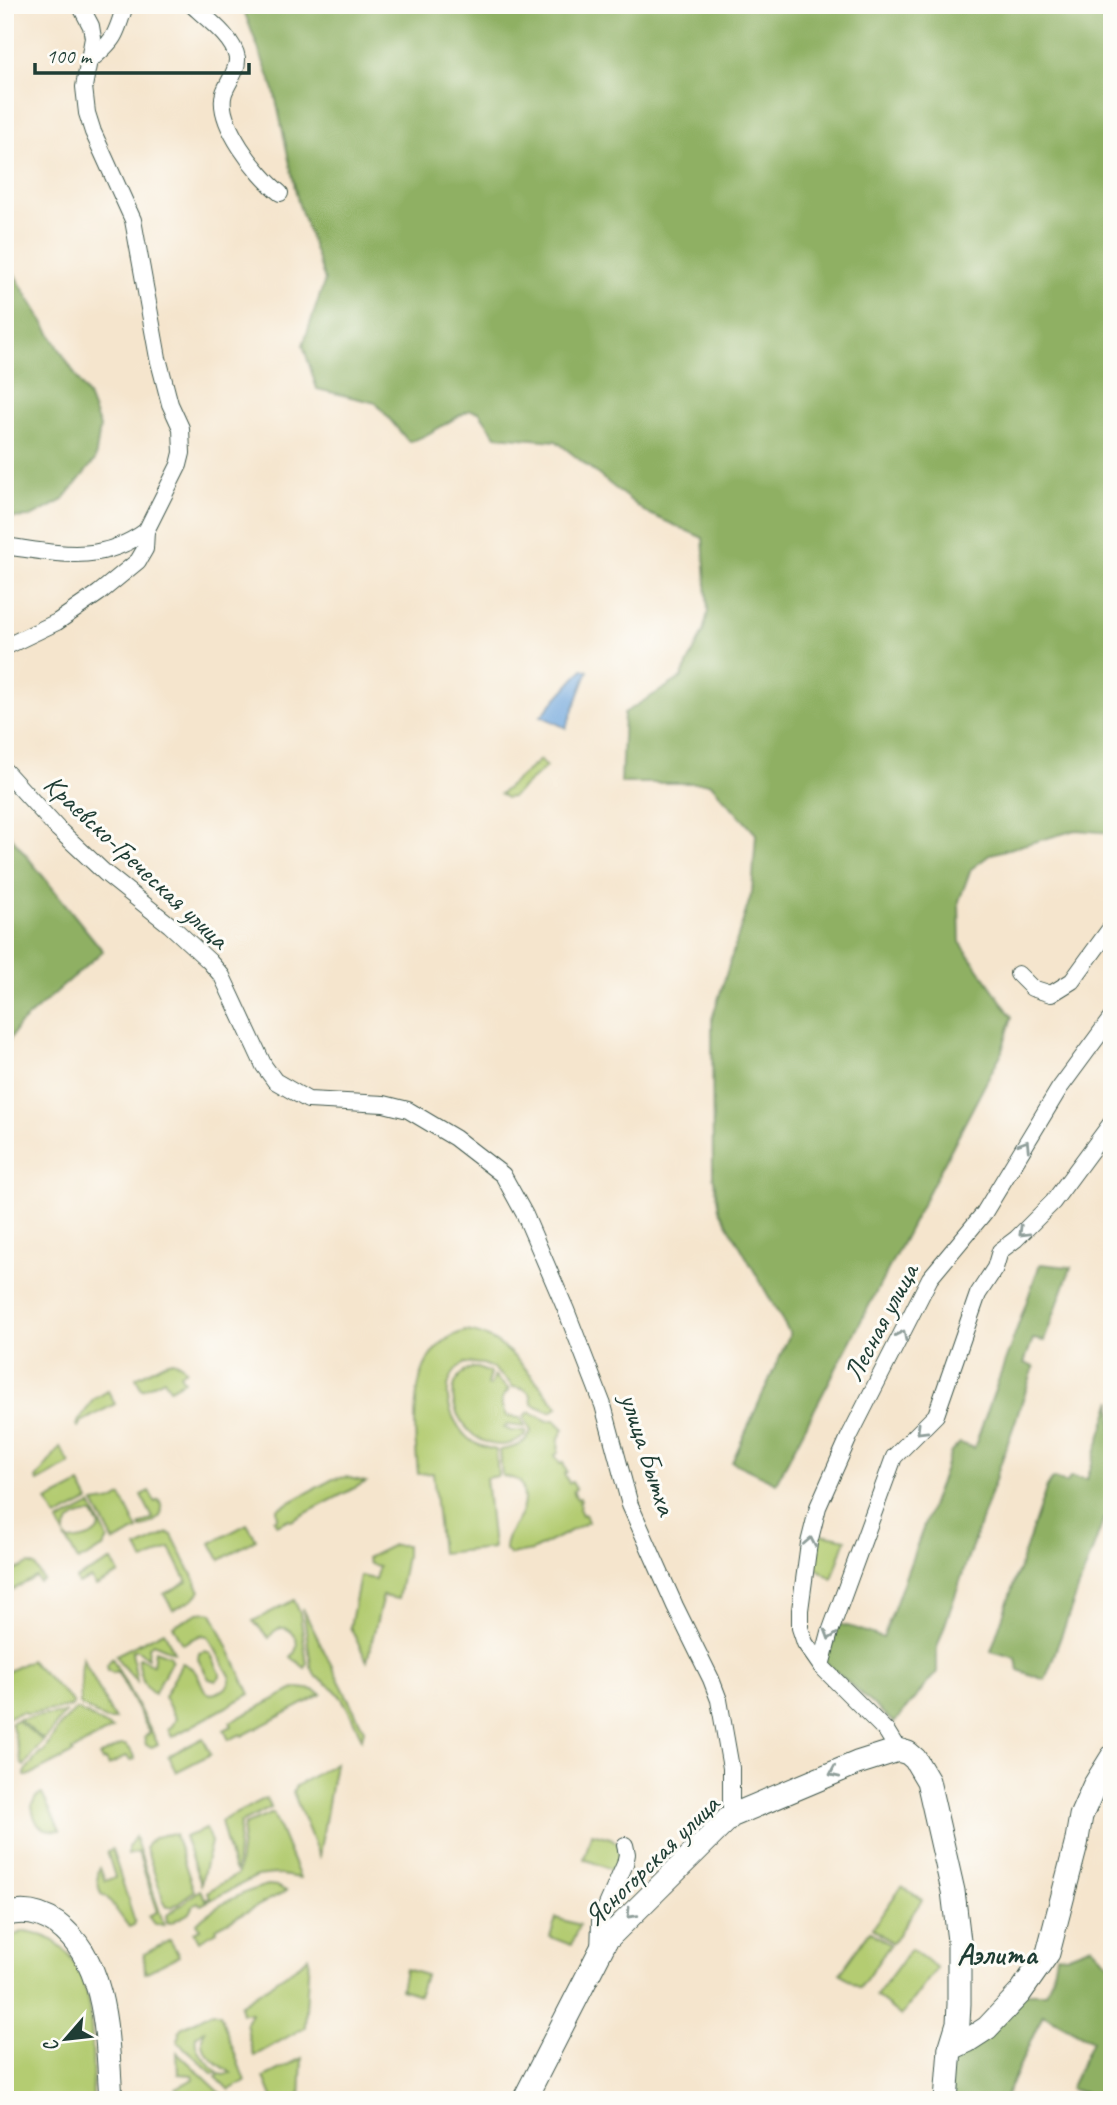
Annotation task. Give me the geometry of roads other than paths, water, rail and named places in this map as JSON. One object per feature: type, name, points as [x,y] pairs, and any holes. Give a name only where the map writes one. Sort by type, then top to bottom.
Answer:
[{"type":"street","points":[[5,647],[57,622],[138,561],[145,549],[146,531],[179,465],[183,442],[158,358],[133,220],[87,113],[84,87],[93,38],[91,26],[80,5]]},
{"type":"street","points":[[88,62],[116,35],[125,5]]},
{"type":"street","points":[[192,5],[221,31],[233,48],[237,57],[236,67],[224,93],[222,104],[225,118],[257,173],[280,193]]},
{"type":"street","points":[[5,546],[82,555],[96,554],[125,545],[146,531]]},
{"type":"street","name":"Краевско-Греческая улица","points":[[5,771],[58,829],[105,873],[170,925],[209,961],[222,976],[264,1066],[275,1080],[308,1100],[384,1104],[408,1110],[455,1138]]},
{"type":"street","points":[[1018,974],[1032,988],[1051,994],[1072,981],[1112,926]]},
{"type":"street","name":"Лесная улица","points":[[821,1666],[805,1643],[800,1628],[800,1610],[808,1550],[818,1507],[849,1437],[930,1278],[984,1213],[1059,1089],[1112,1017]]},
{"type":"street","points":[[946,2100],[950,2049],[958,2023],[960,2004],[959,1941],[953,1891],[928,1782],[915,1759],[898,1750],[887,1732],[821,1666],[830,1632],[894,1457],[936,1415],[978,1294],[995,1268],[1000,1251],[1053,1202],[1112,1122]]},
{"type":"street","name":"улица Бытха","points":[[455,1138],[503,1175],[525,1215],[566,1310],[603,1405],[630,1505],[719,1700],[731,1769],[731,1816]]},
{"type":"street","name":"Ясногорская улица","points":[[524,2100],[606,1940],[731,1816],[857,1763],[898,1750]]},
{"type":"street","points":[[950,2049],[987,2028],[1020,1993],[1048,1953],[1076,1846],[1081,1816],[1094,1786],[1112,1757]]},
{"type":"street","points":[[599,1952],[600,1921],[625,1864],[625,1845]]},
{"type":"street","points":[[5,1915],[15,1912],[38,1914],[67,1932],[79,1946],[90,1968],[106,2017],[111,2100]]},
{"type":"water","points":[[583,669],[588,671],[566,728],[541,716]]},
{"type":"district","name":"Аэлита","points":[[997,1954]]}]
